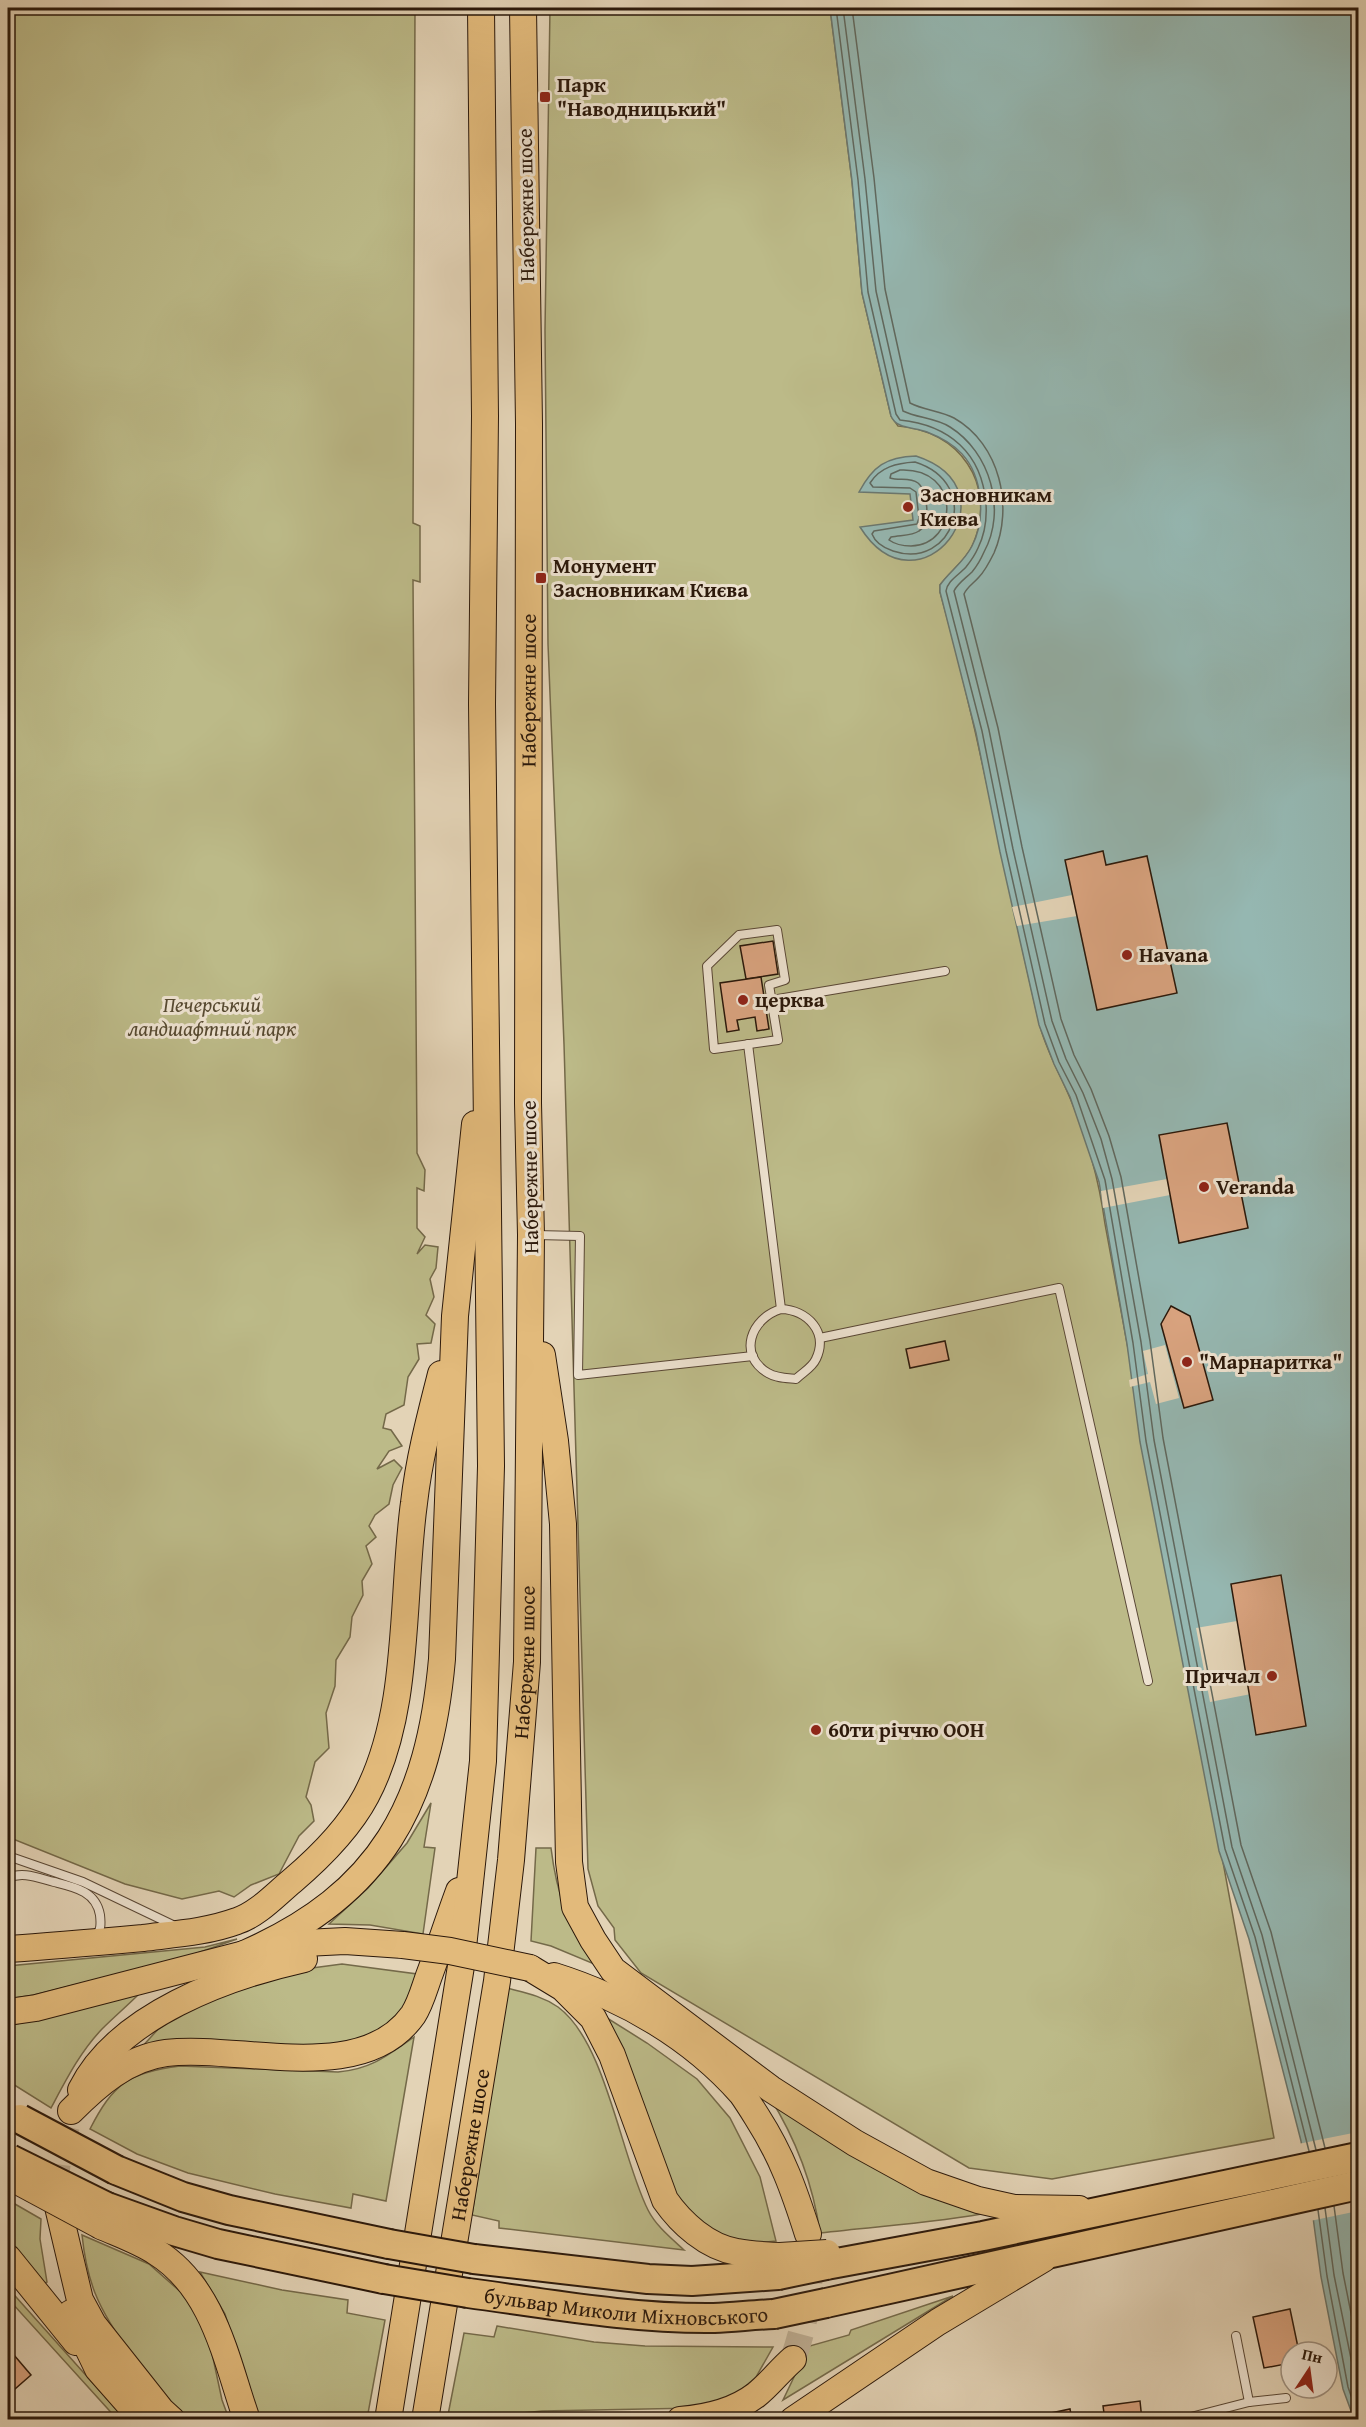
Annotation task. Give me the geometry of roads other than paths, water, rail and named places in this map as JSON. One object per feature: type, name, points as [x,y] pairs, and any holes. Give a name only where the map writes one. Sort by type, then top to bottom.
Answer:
[{"type":"highway","name":"бульвар Миколи Міхновського","points":[[14,2115],[116,2170],[183,2197],[229,2210],[389,2244],[474,2259],[648,2279],[692,2280],[779,2265],[906,2250],[1113,2209],[1215,2201]]},
{"type":"highway","points":[[1215,2201],[1359,2157]]},
{"type":"highway","name":"бульвар Миколи Міхновського","points":[[8,2165],[104,2216],[174,2231],[218,2244],[384,2279],[468,2293],[606,2312],[715,2318],[774,2313],[826,2303],[1054,2252],[1215,2201]]},
{"type":"highway","points":[[1215,2201],[1359,2185]]},
{"type":"main road","name":"Набережне шосе","points":[[388,2420],[460,1966],[483,1761],[491,1466],[482,704],[485,416],[481,8]]},
{"type":"main road","name":"Набережне шосе","points":[[425,2420],[497,1981],[519,1775],[528,1630],[528,1366],[531,1246],[528,1103],[529,424],[523,8]]},
{"type":"main road","points":[[244,1954],[300,1925],[332,1904],[350,1888],[379,1855],[406,1812],[417,1787],[428,1750],[438,1705],[441,1671],[454,1316],[485,1043]]},
{"type":"main road","points":[[531,1246],[563,1524],[569,1862],[575,1906],[593,1940],[613,1970],[771,2089],[855,2143],[926,2182],[978,2200],[1014,2208],[1113,2209]]},
{"type":"main road","points":[[8,1949],[190,1933],[240,1920],[261,1907],[308,1867],[348,1822],[365,1798],[380,1766],[390,1736],[397,1698],[414,1502],[424,1443],[454,1316]]},
{"type":"main road","points":[[403,1945],[331,1953],[279,1965],[209,1987],[144,2022],[105,2055],[86,2080],[71,2111],[97,2085],[128,2065],[164,2053],[200,2052],[323,2057],[344,2055],[371,2048],[396,2032],[413,2015],[422,1995],[474,1848]]},
{"type":"main road","points":[[8,2012],[36,2008],[244,1954],[305,1943],[345,1941],[403,1945],[450,1951],[530,1968],[583,1985],[625,2003],[675,2035],[735,2087],[766,2132],[788,2172],[808,2234],[800,2176],[793,2154],[769,2107],[732,2060]]},
{"type":"main road","points":[[530,1968],[563,1988],[592,2018],[612,2055],[665,2200],[675,2215],[708,2241],[779,2265]]},
{"type":"main road","points":[[98,2368],[59,2288],[53,2256],[54,2190],[80,2300],[93,2324],[161,2410],[172,2420]]},
{"type":"main road","points":[[104,2216],[157,2252],[201,2295],[218,2334],[248,2420]]},
{"type":"main road","points":[[794,2420],[938,2322],[1054,2252]]},
{"type":"main road","points":[[8,2258],[143,2420]]},
{"type":"main road","points":[[680,2420],[720,2413],[737,2406],[756,2395],[793,2359],[765,2403],[748,2420]]},
{"type":"lane","points":[[777,930],[785,980],[769,985],[772,1000],[778,1040],[714,1049],[707,966],[739,935],[777,930]]},
{"type":"lane","points":[[772,1000],[945,971]]},
{"type":"lane","points":[[747,1044],[781,1309]]},
{"type":"lane","points":[[531,1246],[580,1236],[578,1375],[753,1356]]},
{"type":"lane","points":[[820,1338],[1059,1288],[1148,1681]]},
{"type":"lane","points":[[781,1309],[792,1310],[810,1320],[820,1338],[816,1361],[796,1379],[777,1377],[767,1373],[758,1365],[753,1356],[752,1335],[756,1326],[771,1312],[781,1309]]},
{"type":"lane","points":[[8,1856],[83,1882],[190,1933]]},
{"type":"lane","points":[[8,1878],[27,1875],[80,1889],[95,1900],[100,1913],[101,1927],[91,1943]]},
{"type":"lane","points":[[1236,2336],[1249,2402]]},
{"type":"lane","points":[[1179,2420],[1249,2402],[1279,2399]]},
{"type":"water","points":[[830,8],[1358,8],[1358,2419],[1354,2419],[1343,2389],[1339,2369],[1339,2340],[1333,2340],[1321,2277],[1301,2141],[1249,1939],[1219,1851],[1140,1442],[1127,1344],[1099,1182],[1070,1097],[1039,1025],[976,733],[940,592],[940,585],[965,557],[976,535],[981,511],[978,486],[969,463],[954,447],[927,432],[901,425],[891,416],[862,293],[852,181]]},
{"type":"water","points":[[916,456],[946,473],[959,495],[960,518],[949,540],[931,555],[908,560],[884,552],[860,527],[913,520],[910,494],[859,492],[875,469],[896,458]]},
{"type":"tunnel","points":[[54,2190],[59,2155],[71,2111]]},
{"type":"tunnel","points":[[793,2359],[807,2304],[810,2277],[809,2248]]},
{"type":"place","name":"Парк \"Наводницький\"","points":[[545,97]]},
{"type":"place","name":"Засновникам Києва","points":[[908,507]]},
{"type":"place","name":"Монумент Засновникам Києва","points":[[541,578]]},
{"type":"place","name":"Havana","points":[[1127,955]]},
{"type":"place","name":"церква","points":[[743,1000]]},
{"type":"place","name":"Veranda","points":[[1204,1187]]},
{"type":"place","name":"\"Марнаритка\"","points":[[1187,1362]]},
{"type":"place","name":"Причал","points":[[1272,1676]]},
{"type":"place","name":"60ти річчю ООН","points":[[816,1730]]},
{"type":"park label","name":"Печерський ландшафтний парк","points":[[212,1017]]}]
